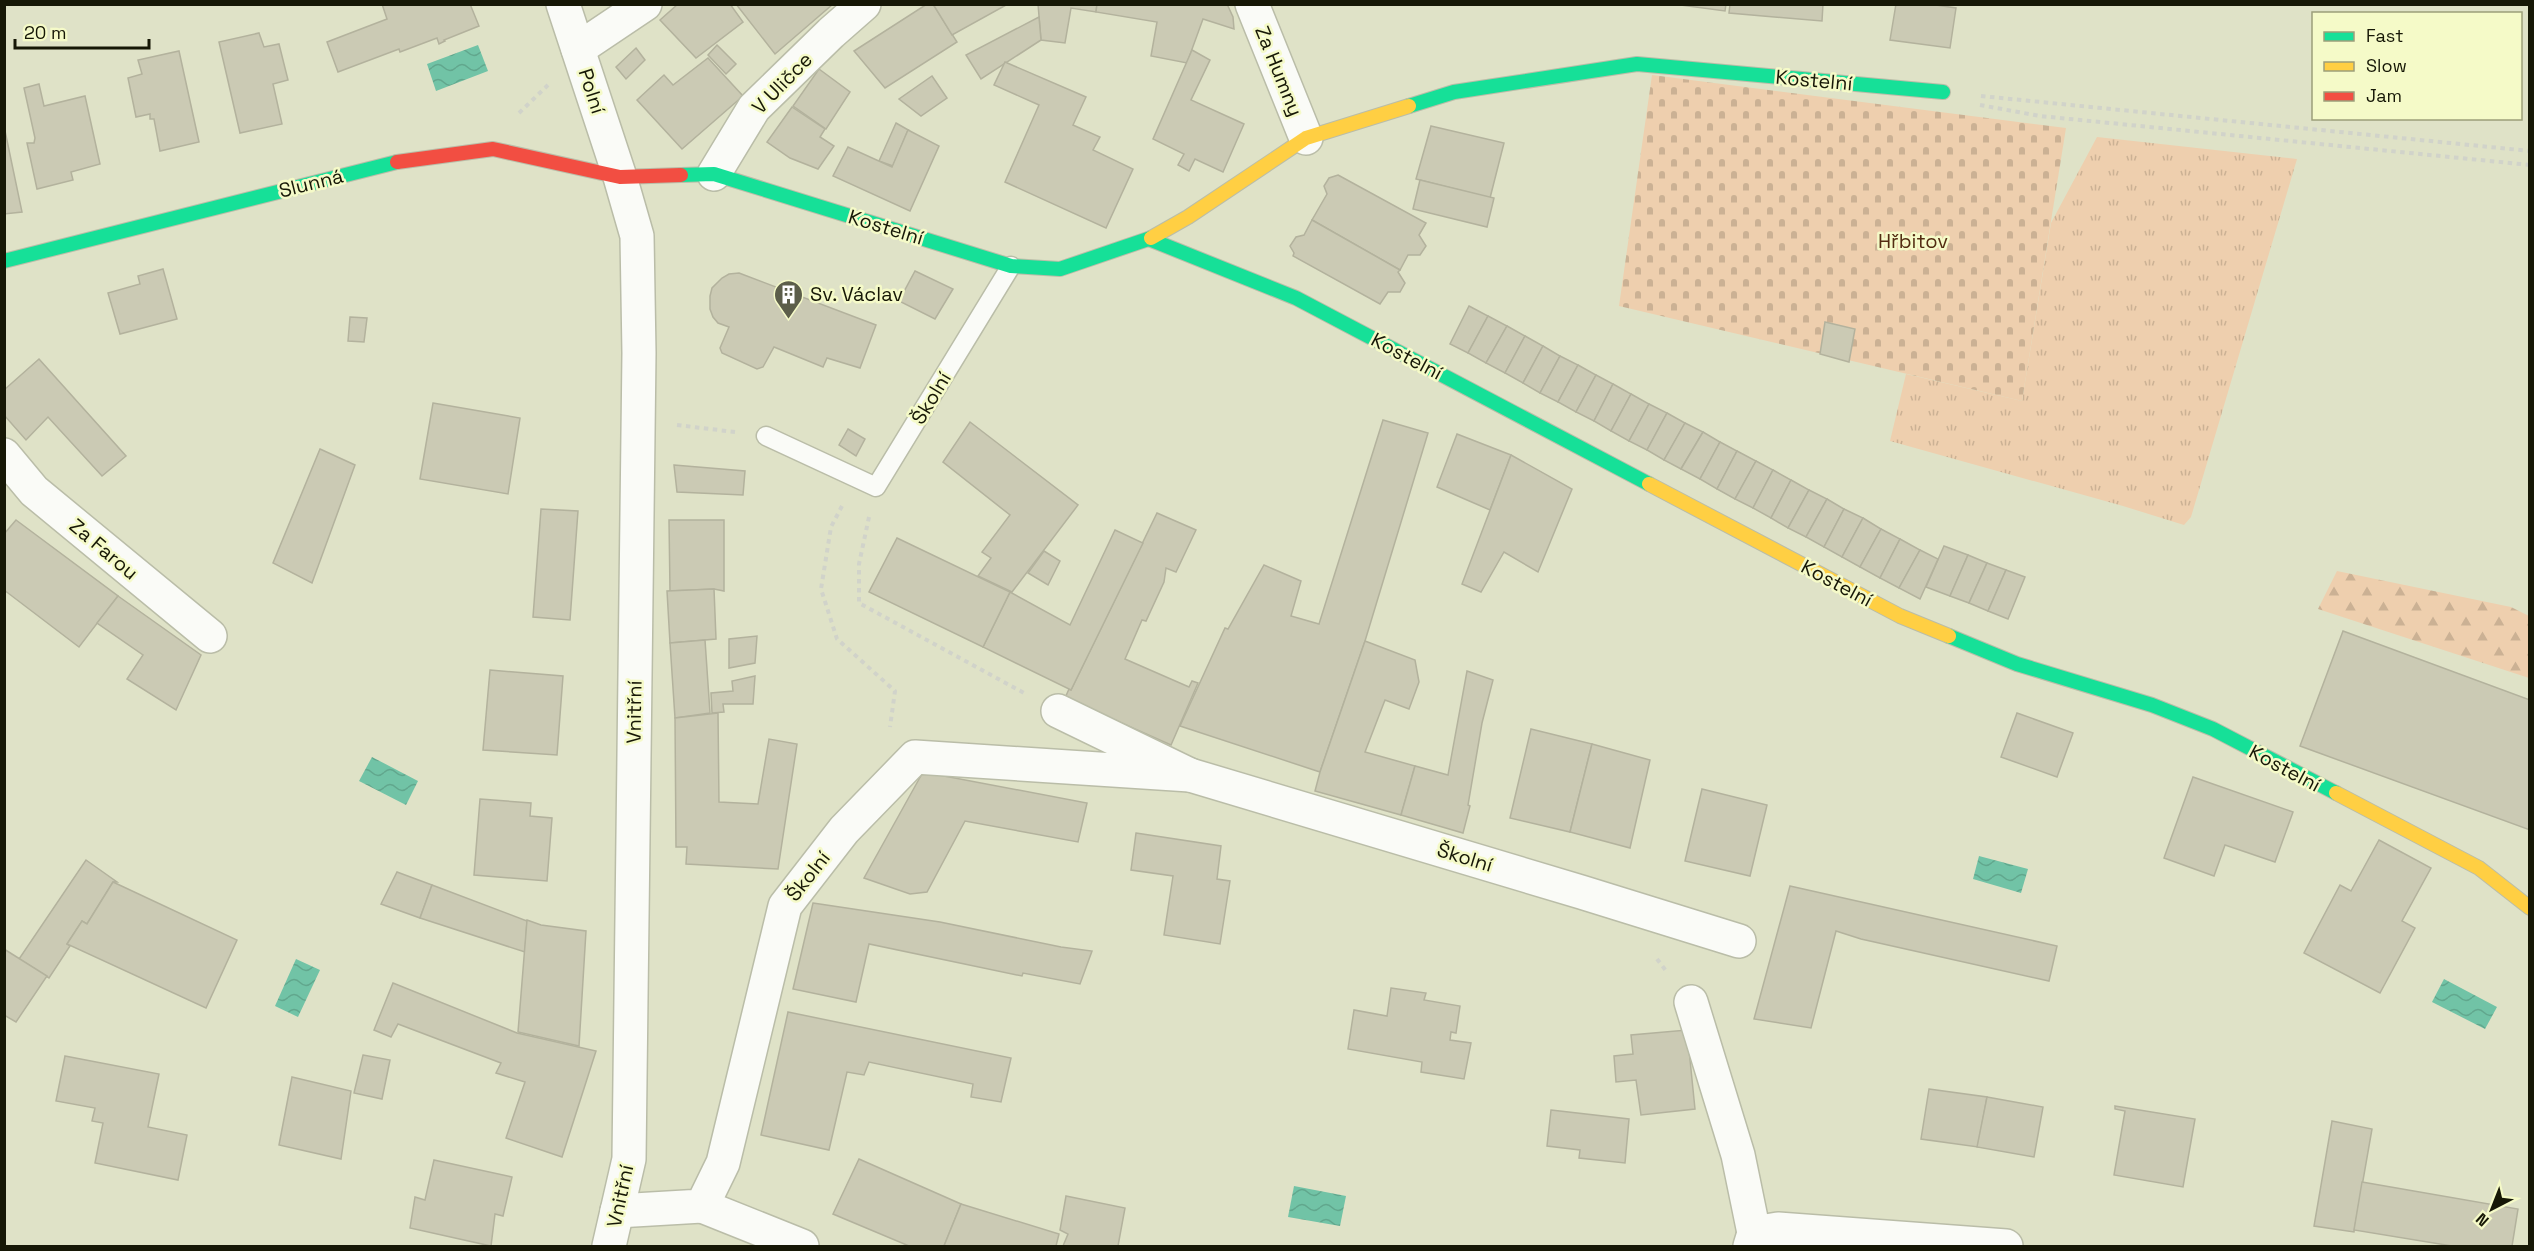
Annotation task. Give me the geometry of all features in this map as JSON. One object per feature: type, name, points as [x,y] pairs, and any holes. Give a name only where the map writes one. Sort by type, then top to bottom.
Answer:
[{"type":"street","name":"Polní","points":[[563,4],[620,177]]},
{"type":"street","points":[[578,49],[645,4]]},
{"type":"street","name":"V Uličce","points":[[714,174],[754,108],[864,4]]},
{"type":"street","name":"Za Humny","points":[[1252,4],[1306,138]]},
{"type":"street","name":"Kostelní","points":[[620,177],[714,174],[1011,266],[1060,269],[1149,239],[1306,138],[1454,92],[1637,64],[1943,92]]},
{"type":"street","name":"Slunná","points":[[4,261],[393,163],[482,150],[493,149],[620,177]]},
{"type":"street","name":"Vnitřní","points":[[609,1246],[628,1159],[638,420],[638,236],[620,177]]},
{"type":"street","name":"Kostelní","points":[[1149,239],[1296,298],[1900,616],[2017,664],[2151,705],[2213,729],[2479,868],[2516,894],[2529,908]]},
{"type":"street","name":"Za Farou","points":[[4,455],[34,491],[210,636]]},
{"type":"street","name":"Školní","points":[[1058,711],[1190,776],[1739,941]]},
{"type":"street","name":"Školní","points":[[702,1206],[723,1163],[785,906],[844,830],[915,757],[1190,776]]},
{"type":"street","points":[[1691,1002],[1738,1155],[1752,1240],[1778,1229],[2006,1246]]},
{"type":"street","points":[[617,1211],[702,1206],[802,1246]]},
{"type":"lane","name":"Školní","points":[[876,487],[1011,266]]},
{"type":"lane","points":[[766,436],[876,487]]},
{"type":"path","points":[[1943,92],[2529,151]]},
{"type":"path","points":[[1943,92],[1984,106],[2040,116],[2529,165]]},
{"type":"path","points":[[638,420],[766,436]]},
{"type":"path","points":[[856,479],[831,527],[821,590],[837,639],[895,691],[885,753],[888,784]]},
{"type":"path","points":[[876,487],[859,564],[859,603],[1058,711]]},
{"type":"green space","name":"Hřbitov","points":[[1652,75],[2066,128],[2022,401],[1619,306]]},
{"type":"green space","points":[[2097,137],[2297,159],[2191,517],[2184,525],[1890,441],[1906,374],[2022,401],[2051,223]]},
{"type":"green space","points":[[2337,571],[2511,607],[2529,616],[2529,678],[2318,609]]},
{"type":"water","points":[[478,45],[488,71],[436,91],[427,64]]},
{"type":"water","points":[[372,757],[418,781],[406,805],[359,781]]},
{"type":"water","points":[[1979,856],[2028,869],[2021,893],[1973,879]]},
{"type":"water","points":[[296,959],[320,970],[298,1017],[275,1006]]},
{"type":"water","points":[[2444,979],[2497,1007],[2485,1029],[2432,1002]]},
{"type":"water","points":[[1294,1186],[1346,1196],[1340,1226],[1288,1217]]},
{"type":"building","points":[[382,4],[470,4],[479,26],[439,44],[437,38],[400,52],[399,49],[338,72],[327,42],[387,19]]},
{"type":"building","points":[[678,4],[730,4],[743,22],[696,58],[660,20]]},
{"type":"building","points":[[736,4],[779,5],[833,4],[775,54]]},
{"type":"building","points":[[927,4],[933,4],[957,42],[885,88],[854,51]]},
{"type":"building","points":[[933,4],[1008,4],[952,35]]},
{"type":"building","points":[[1038,4],[1097,4],[1096,12],[1071,8],[1065,43],[1041,40]]},
{"type":"building","points":[[1097,4],[1227,4],[1233,17],[1234,29],[1203,19],[1187,63],[1151,56],[1157,22],[1096,12]]},
{"type":"building","points":[[1673,4],[1726,4],[1725,11]]},
{"type":"building","points":[[1730,4],[1823,4],[1822,21],[1729,13]]},
{"type":"building","points":[[1896,4],[1929,4],[1956,8],[1950,48],[1890,40]]},
{"type":"building","points":[[1039,17],[1041,40],[981,79],[966,55]]},
{"type":"building","points":[[259,33],[264,47],[279,44],[288,80],[273,84],[282,124],[240,133],[219,42]]},
{"type":"building","points":[[717,45],[736,64],[726,74],[708,55]]},
{"type":"building","points":[[636,48],[645,60],[626,79],[616,67]]},
{"type":"building","points":[[1192,50],[1210,60],[1191,100],[1244,124],[1223,172],[1195,159],[1189,171],[1178,165],[1184,154],[1153,139]]},
{"type":"building","points":[[179,51],[199,142],[160,151],[154,119],[150,119],[150,114],[136,117],[128,78],[142,74],[138,60]]},
{"type":"building","points":[[708,58],[743,96],[682,149],[637,100],[664,75],[673,85]]},
{"type":"building","points":[[1005,62],[1086,97],[1073,125],[1100,137],[1093,150],[1133,169],[1106,228],[1005,182],[1039,105],[994,85]]},
{"type":"building","points":[[819,69],[850,92],[826,129],[793,106]]},
{"type":"building","points":[[932,76],[947,98],[921,116],[899,99]]},
{"type":"building","points":[[39,84],[44,106],[85,96],[100,164],[71,172],[73,180],[37,189],[27,143],[34,143],[35,138],[24,88]]},
{"type":"building","points":[[792,107],[825,129],[820,137],[834,146],[818,169],[790,158],[767,142]]},
{"type":"building","points":[[896,123],[910,131],[908,130],[893,166],[879,161]]},
{"type":"building","points":[[4,126],[22,212],[4,214]]},
{"type":"building","points":[[1431,126],[1504,143],[1490,198],[1416,179]]},
{"type":"building","points":[[908,130],[939,146],[910,211],[833,176],[848,147],[892,167]]},
{"type":"building","points":[[1338,175],[1426,223],[1419,235],[1426,246],[1420,255],[1408,255],[1400,270],[1312,220],[1327,194],[1324,186],[1329,178]]},
{"type":"building","points":[[1420,180],[1494,198],[1487,227],[1413,209]]},
{"type":"building","points":[[1312,220],[1400,270],[1398,272],[1405,283],[1400,292],[1388,292],[1380,304],[1293,256],[1294,253],[1290,246],[1296,237],[1304,235]]},
{"type":"building","points":[[163,269],[177,319],[120,334],[108,293],[140,284],[138,276]]},
{"type":"building","points":[[915,271],[953,289],[935,319],[899,301]]},
{"type":"building","name":"Sv. Václav","points":[[739,273],[876,325],[860,368],[827,358],[823,367],[774,347],[763,367],[757,369],[722,353],[720,348],[729,327],[718,323],[713,317],[710,309],[710,296],[712,288],[722,278],[729,274]]},
{"type":"building","points":[[1469,306],[1488,316],[1468,353],[1450,344]]},
{"type":"building","points":[[1488,316],[1507,326],[1486,363],[1468,353]]},
{"type":"building","points":[[350,317],[367,318],[364,342],[348,341]]},
{"type":"building","points":[[1825,322],[1855,329],[1849,362],[1820,354]]},
{"type":"building","points":[[1507,326],[1525,336],[1505,373],[1486,363]]},
{"type":"building","points":[[1525,336],[1543,346],[1523,383],[1505,373]]},
{"type":"building","points":[[1543,346],[1560,356],[1540,393],[1523,383]]},
{"type":"building","points":[[1560,356],[1578,365],[1558,402],[1540,393]]},
{"type":"building","points":[[39,359],[126,456],[102,476],[48,417],[26,440],[4,415],[4,390]]},
{"type":"building","points":[[1578,365],[1596,375],[1576,412],[1558,402]]},
{"type":"building","points":[[1596,375],[1613,384],[1594,421],[1576,412]]},
{"type":"building","points":[[1613,384],[1631,394],[1611,431],[1594,421]]},
{"type":"building","points":[[1631,394],[1649,404],[1629,441],[1611,431]]},
{"type":"building","points":[[433,403],[520,418],[508,494],[420,479]]},
{"type":"building","points":[[1649,404],[1667,413],[1647,450],[1629,441]]},
{"type":"building","points":[[1667,413],[1685,423],[1664,460],[1647,450]]},
{"type":"building","points":[[1383,420],[1428,433],[1365,641],[1320,772],[1180,726],[1225,628],[1228,629],[1264,565],[1301,581],[1291,616],[1319,624]]},
{"type":"building","points":[[970,422],[1078,505],[1012,592],[978,576],[991,558],[982,552],[1010,515],[943,462]]},
{"type":"building","points":[[1685,423],[1703,432],[1681,469],[1664,460]]},
{"type":"building","points":[[848,429],[865,439],[856,456],[839,445]]},
{"type":"building","points":[[1703,432],[1720,442],[1700,479],[1681,469]]},
{"type":"building","points":[[1457,434],[1511,455],[1490,510],[1437,487]]},
{"type":"building","points":[[1720,442],[1737,451],[1717,489],[1700,479]]},
{"type":"building","points":[[320,449],[355,465],[312,583],[273,563]]},
{"type":"building","points":[[1737,451],[1756,461],[1735,499],[1717,489]]},
{"type":"building","points":[[1511,455],[1572,489],[1538,572],[1504,552],[1481,592],[1462,584]]},
{"type":"building","points":[[1756,461],[1773,470],[1753,508],[1735,499]]},
{"type":"building","points":[[674,465],[745,471],[743,495],[677,492]]},
{"type":"building","points":[[1773,470],[1791,480],[1771,518],[1753,508]]},
{"type":"building","points":[[1791,480],[1809,490],[1788,528],[1771,518]]},
{"type":"building","points":[[1809,490],[1827,499],[1806,537],[1788,528]]},
{"type":"building","points":[[1827,499],[1844,509],[1824,547],[1806,537]]},
{"type":"building","points":[[541,509],[578,511],[570,620],[533,617]]},
{"type":"building","points":[[1844,509],[1863,518],[1842,557],[1824,547]]},
{"type":"building","points":[[1157,513],[1196,530],[1176,572],[1166,568],[1164,582],[1146,621],[1142,620],[1125,659],[1189,687],[1192,681],[1198,683],[1171,745],[1065,698],[1069,689],[1071,690]]},
{"type":"building","points":[[1863,518],[1881,529],[1860,567],[1842,557]]},
{"type":"building","points":[[16,520],[118,596],[79,647],[4,590],[4,534]]},
{"type":"building","points":[[669,520],[724,520],[724,591],[714,589],[670,591]]},
{"type":"building","points":[[1881,529],[1900,539],[1880,578],[1860,567]]},
{"type":"building","points":[[1115,530],[1143,543],[1071,690],[983,647],[1010,592],[1070,625]]},
{"type":"building","points":[[897,538],[1010,592],[983,647],[869,592]]},
{"type":"building","points":[[1900,539],[1920,550],[1899,588],[1880,578]]},
{"type":"building","points":[[1944,546],[1968,555],[1950,596],[1926,587]]},
{"type":"building","points":[[1920,550],[1938,559],[1920,599],[1899,588]]},
{"type":"building","points":[[1044,551],[1060,561],[1048,585],[1028,573]]},
{"type":"building","points":[[1968,555],[1987,563],[1969,603],[1950,596]]},
{"type":"building","points":[[1987,563],[2006,570],[1988,611],[1969,603]]},
{"type":"building","points":[[2006,570],[2025,577],[2008,619],[1988,611]]},
{"type":"building","points":[[714,589],[716,639],[670,643],[667,591]]},
{"type":"building","points":[[118,596],[201,655],[176,710],[127,679],[143,655],[97,623]]},
{"type":"building","points":[[2343,631],[2530,700],[2530,830],[2300,746]]},
{"type":"building","points":[[757,636],[755,663],[729,668],[729,639]]},
{"type":"building","points":[[705,640],[710,713],[675,718],[670,643]]},
{"type":"building","points":[[1365,641],[1415,660],[1419,682],[1409,709],[1385,700],[1365,752],[1415,766],[1401,815],[1315,791]]},
{"type":"building","points":[[490,670],[563,676],[557,755],[483,750]]},
{"type":"building","points":[[1467,671],[1493,680],[1482,723],[1468,805],[1470,806],[1463,833],[1401,815],[1415,766],[1448,775]]},
{"type":"building","points":[[755,676],[753,704],[723,704],[724,712],[712,713],[711,693],[733,691],[732,681]]},
{"type":"building","points":[[718,713],[719,802],[758,804],[769,739],[797,744],[778,869],[686,864],[687,847],[676,847],[675,718]]},
{"type":"building","points":[[2017,713],[2073,733],[2057,777],[2001,757]]},
{"type":"building","points":[[1531,729],[1592,744],[1570,832],[1510,818]]},
{"type":"building","points":[[1592,744],[1650,760],[1630,848],[1570,832]]},
{"type":"building","points":[[923,772],[1087,803],[1078,842],[965,821],[927,892],[910,894],[864,878]]},
{"type":"building","points":[[2193,777],[2293,812],[2275,862],[2225,845],[2214,876],[2164,858]]},
{"type":"building","points":[[1702,789],[1767,805],[1750,876],[1685,861]]},
{"type":"building","points":[[480,799],[531,803],[530,816],[552,818],[547,881],[474,875]]},
{"type":"building","points":[[1136,833],[1221,846],[1217,879],[1230,881],[1220,944],[1164,935],[1173,876],[1131,870]]},
{"type":"building","points":[[2379,840],[2431,868],[2402,921],[2415,928],[2380,993],[2304,953],[2340,885],[2351,891]]},
{"type":"building","points":[[86,860],[117,882],[113,882],[87,924],[82,921],[67,944],[70,946],[49,978],[19,959]]},
{"type":"building","points":[[397,872],[432,885],[420,918],[381,904]]},
{"type":"building","points":[[113,882],[237,940],[206,1008],[67,944],[82,921],[87,924]]},
{"type":"building","points":[[432,885],[527,921],[525,952],[420,918]]},
{"type":"building","points":[[1790,886],[2057,946],[2049,981],[1861,939],[1836,931],[1811,1028],[1754,1019]]},
{"type":"building","points":[[813,903],[940,922],[1061,947],[1092,951],[1080,984],[1023,973],[1022,976],[869,944],[856,1002],[793,989]]},
{"type":"building","points":[[527,920],[541,925],[586,931],[579,1046],[518,1032]]},
{"type":"building","points":[[4,949],[47,976],[16,1022],[4,1015]]},
{"type":"building","points":[[393,983],[517,1033],[596,1051],[562,1157],[506,1138],[525,1082],[496,1073],[501,1063],[398,1024],[391,1037],[374,1030]]},
{"type":"building","points":[[1391,988],[1426,993],[1424,1000],[1460,1006],[1456,1033],[1451,1032],[1450,1040],[1471,1043],[1464,1079],[1421,1072],[1422,1062],[1348,1049],[1354,1010],[1387,1016]]},
{"type":"building","points":[[788,1012],[1011,1058],[1001,1102],[971,1097],[973,1084],[869,1062],[864,1075],[847,1072],[829,1150],[761,1135]]},
{"type":"building","points":[[1687,1030],[1695,1109],[1641,1115],[1636,1080],[1616,1082],[1614,1056],[1633,1054],[1631,1035]]},
{"type":"building","points":[[363,1055],[390,1060],[382,1099],[354,1093]]},
{"type":"building","points":[[65,1056],[159,1074],[148,1127],[187,1135],[178,1180],[95,1163],[103,1123],[92,1121],[95,1108],[56,1101]]},
{"type":"building","points":[[292,1077],[351,1091],[341,1159],[279,1145]]},
{"type":"building","points":[[1929,1089],[1987,1097],[1978,1147],[1921,1139]]},
{"type":"building","points":[[1987,1097],[2043,1107],[2034,1157],[1977,1147]]},
{"type":"building","points":[[2115,1106],[2195,1119],[2183,1187],[2114,1175],[2125,1111],[2115,1109]]},
{"type":"building","points":[[1551,1110],[1629,1119],[1625,1163],[1579,1158],[1580,1150],[1547,1146]]},
{"type":"building","points":[[2332,1121],[2372,1129],[2354,1232],[2314,1226]]},
{"type":"building","points":[[859,1159],[961,1204],[944,1246],[909,1246],[833,1214]]},
{"type":"building","points":[[434,1160],[512,1177],[503,1216],[495,1214],[491,1246],[410,1228],[415,1197],[425,1200]]},
{"type":"building","points":[[2362,1182],[2518,1209],[2512,1246],[2452,1246],[2354,1230]]},
{"type":"building","points":[[1066,1196],[1125,1208],[1118,1246],[1063,1246],[1068,1234],[1060,1230]]},
{"type":"building","points":[[961,1204],[1059,1234],[1056,1246],[944,1246]]},
{"type":"traffic: fast","points":[[1409,106],[1454,92],[1637,64],[1943,92]]},
{"type":"traffic: fast","points":[[4,261],[397,162]]},
{"type":"traffic: fast","points":[[681,175],[714,174],[1011,266],[1060,269],[1151,238]]},
{"type":"traffic: fast","points":[[1149,239],[1296,298],[1649,484]]},
{"type":"traffic: fast","points":[[1949,636],[2017,664],[2152,705],[2213,729],[2336,793]]},
{"type":"traffic: slow","points":[[1151,238],[1188,217],[1306,138],[1409,106]]},
{"type":"traffic: slow","points":[[1649,484],[1900,616],[1949,636]]},
{"type":"traffic: slow","points":[[2336,793],[2479,868],[2530,908]]},
{"type":"traffic: jam","points":[[397,162],[493,149],[620,177],[681,175]]},
{"type":"place","name":"Sv. Václav","points":[[789,320]]}]
